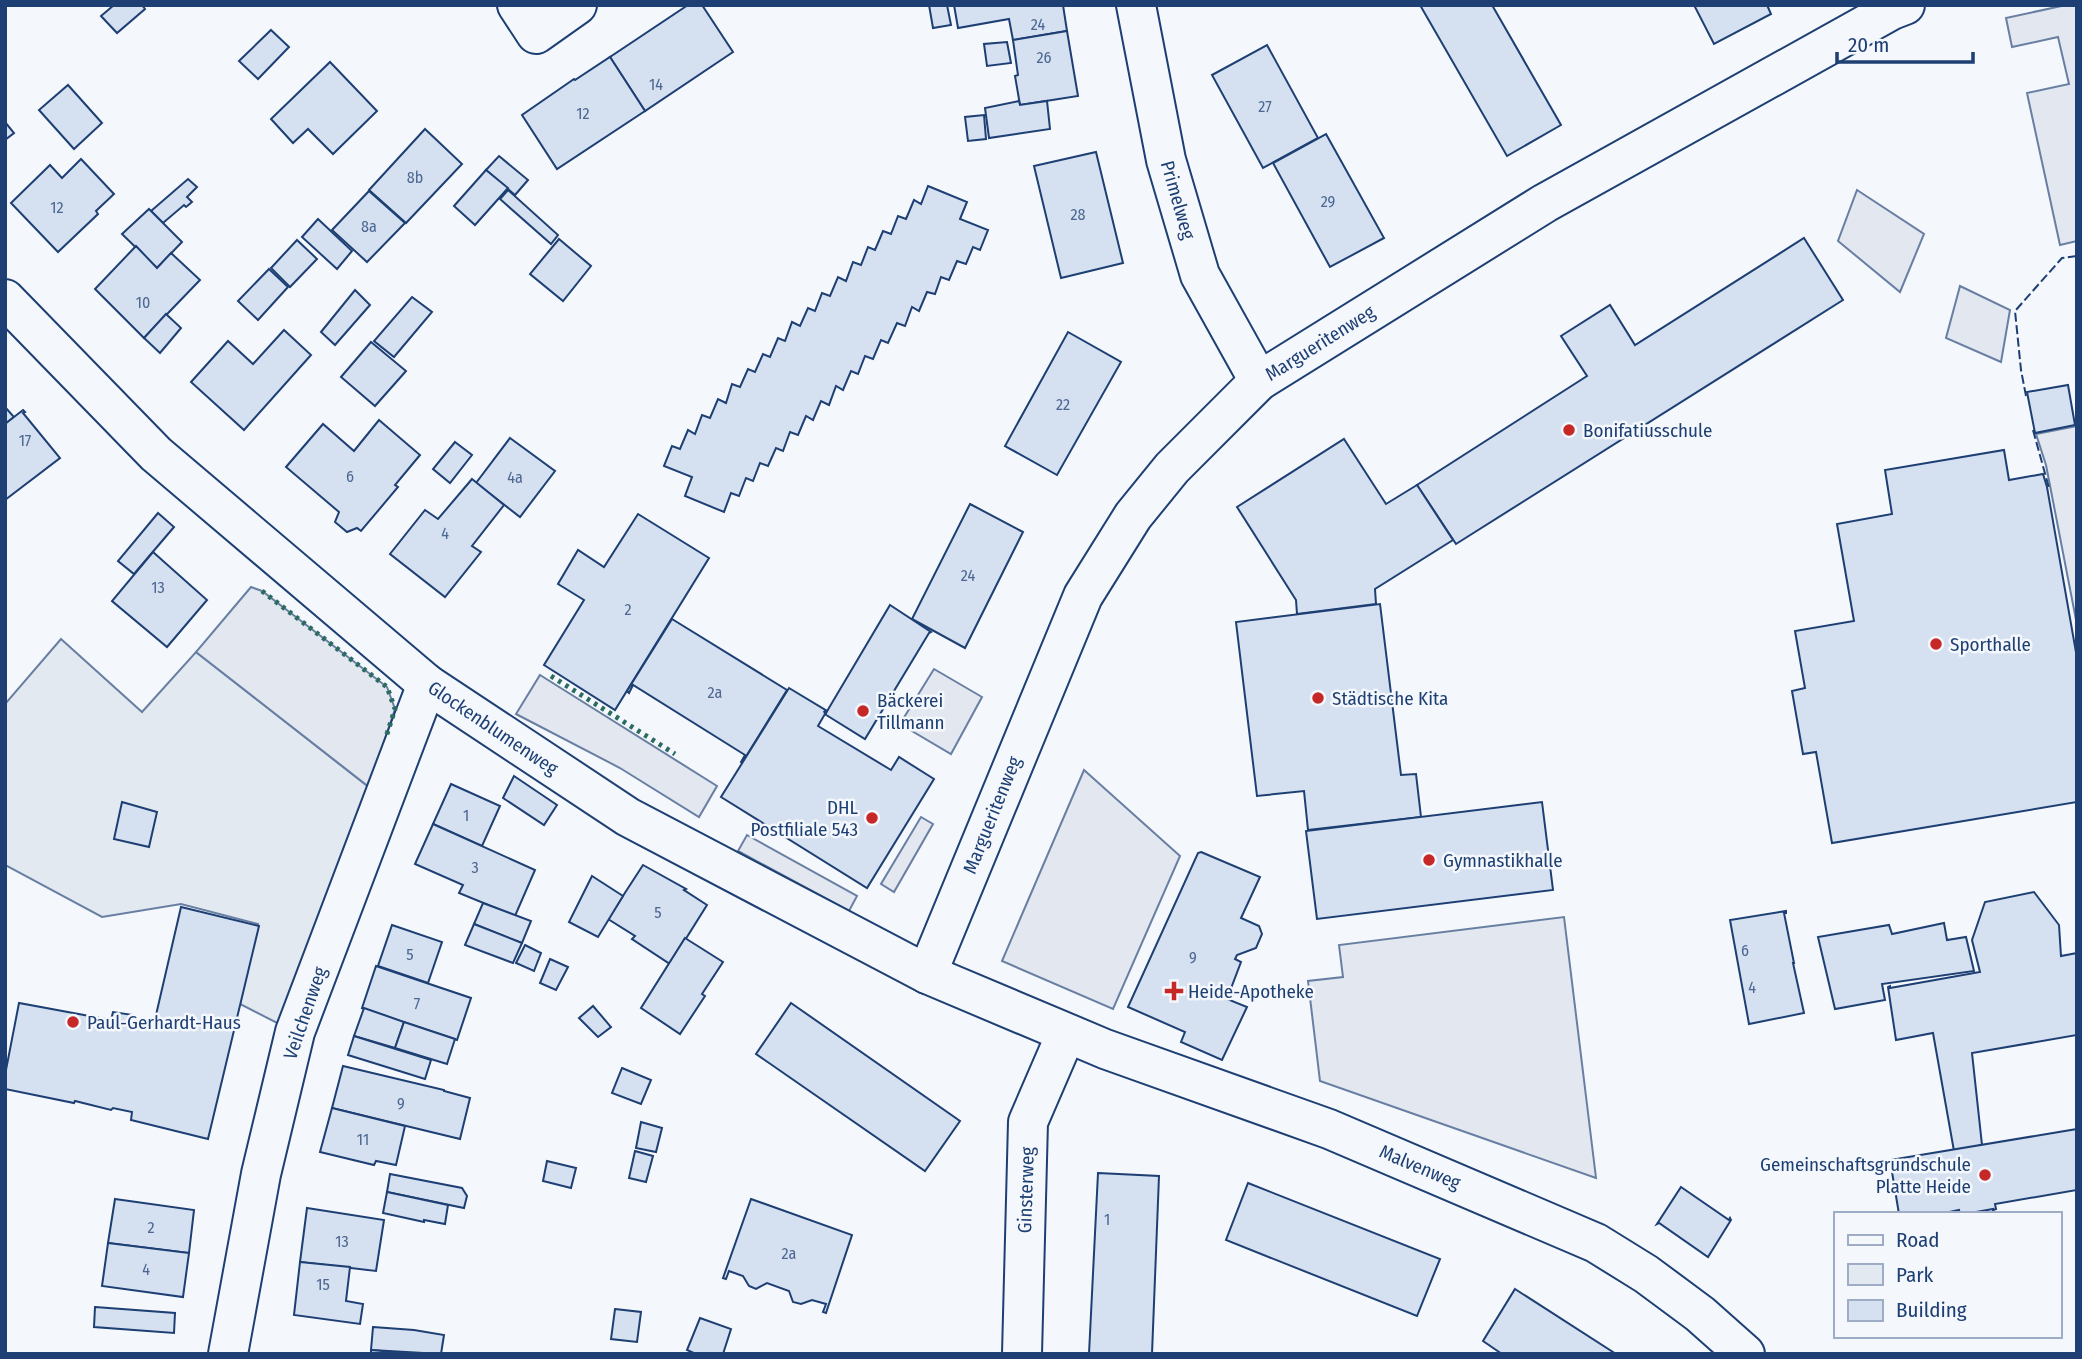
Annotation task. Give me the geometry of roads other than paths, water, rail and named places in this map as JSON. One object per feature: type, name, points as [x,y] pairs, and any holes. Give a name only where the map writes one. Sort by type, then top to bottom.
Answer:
[{"type":"street","points":[[517,5],[536,34],[577,5]]},
{"type":"street","name":"Primelweg","points":[[1136,5],[1166,160],[1200,275],[1259,381]]},
{"type":"street","name":"Margueritenweg","points":[[927,974],[1083,596],[1133,516],[1172,468],[1259,381],[1545,203],[1896,7]]},
{"type":"street","name":"Glockenblumenweg","points":[[5,299],[156,454],[427,684],[628,817],[927,974],[1066,1034]]},
{"type":"street","name":"Veilchenweg","points":[[228,1354],[261,1174],[295,1032],[427,684]]},
{"type":"street","name":"Ginsterweg","points":[[1022,1354],[1028,1122],[1066,1034]]},
{"type":"street","name":"Malvenweg","points":[[1066,1034],[1329,1129],[1596,1243],[1646,1274],[1689,1306],[1745,1354]]},
{"type":"place","name":"Bonifatiusschule","points":[[1569,430]]},
{"type":"place","name":"Sporthalle","points":[[1936,644]]},
{"type":"place","name":"Städtische Kita","points":[[1318,698]]},
{"type":"place","name":"Bäckerei Tillmann","points":[[863,711]]},
{"type":"place","name":"DHL Postfiliale 543","points":[[872,818]]},
{"type":"place","name":"Gymnastikhalle","points":[[1429,860]]},
{"type":"place","name":"Heide-Apotheke","points":[[1174,991]]},
{"type":"place","name":"Paul-Gerhardt-Haus","points":[[73,1022]]},
{"type":"place","name":"Gemeinschaftsgrundschule Platte Heide","points":[[1985,1175]]}]
